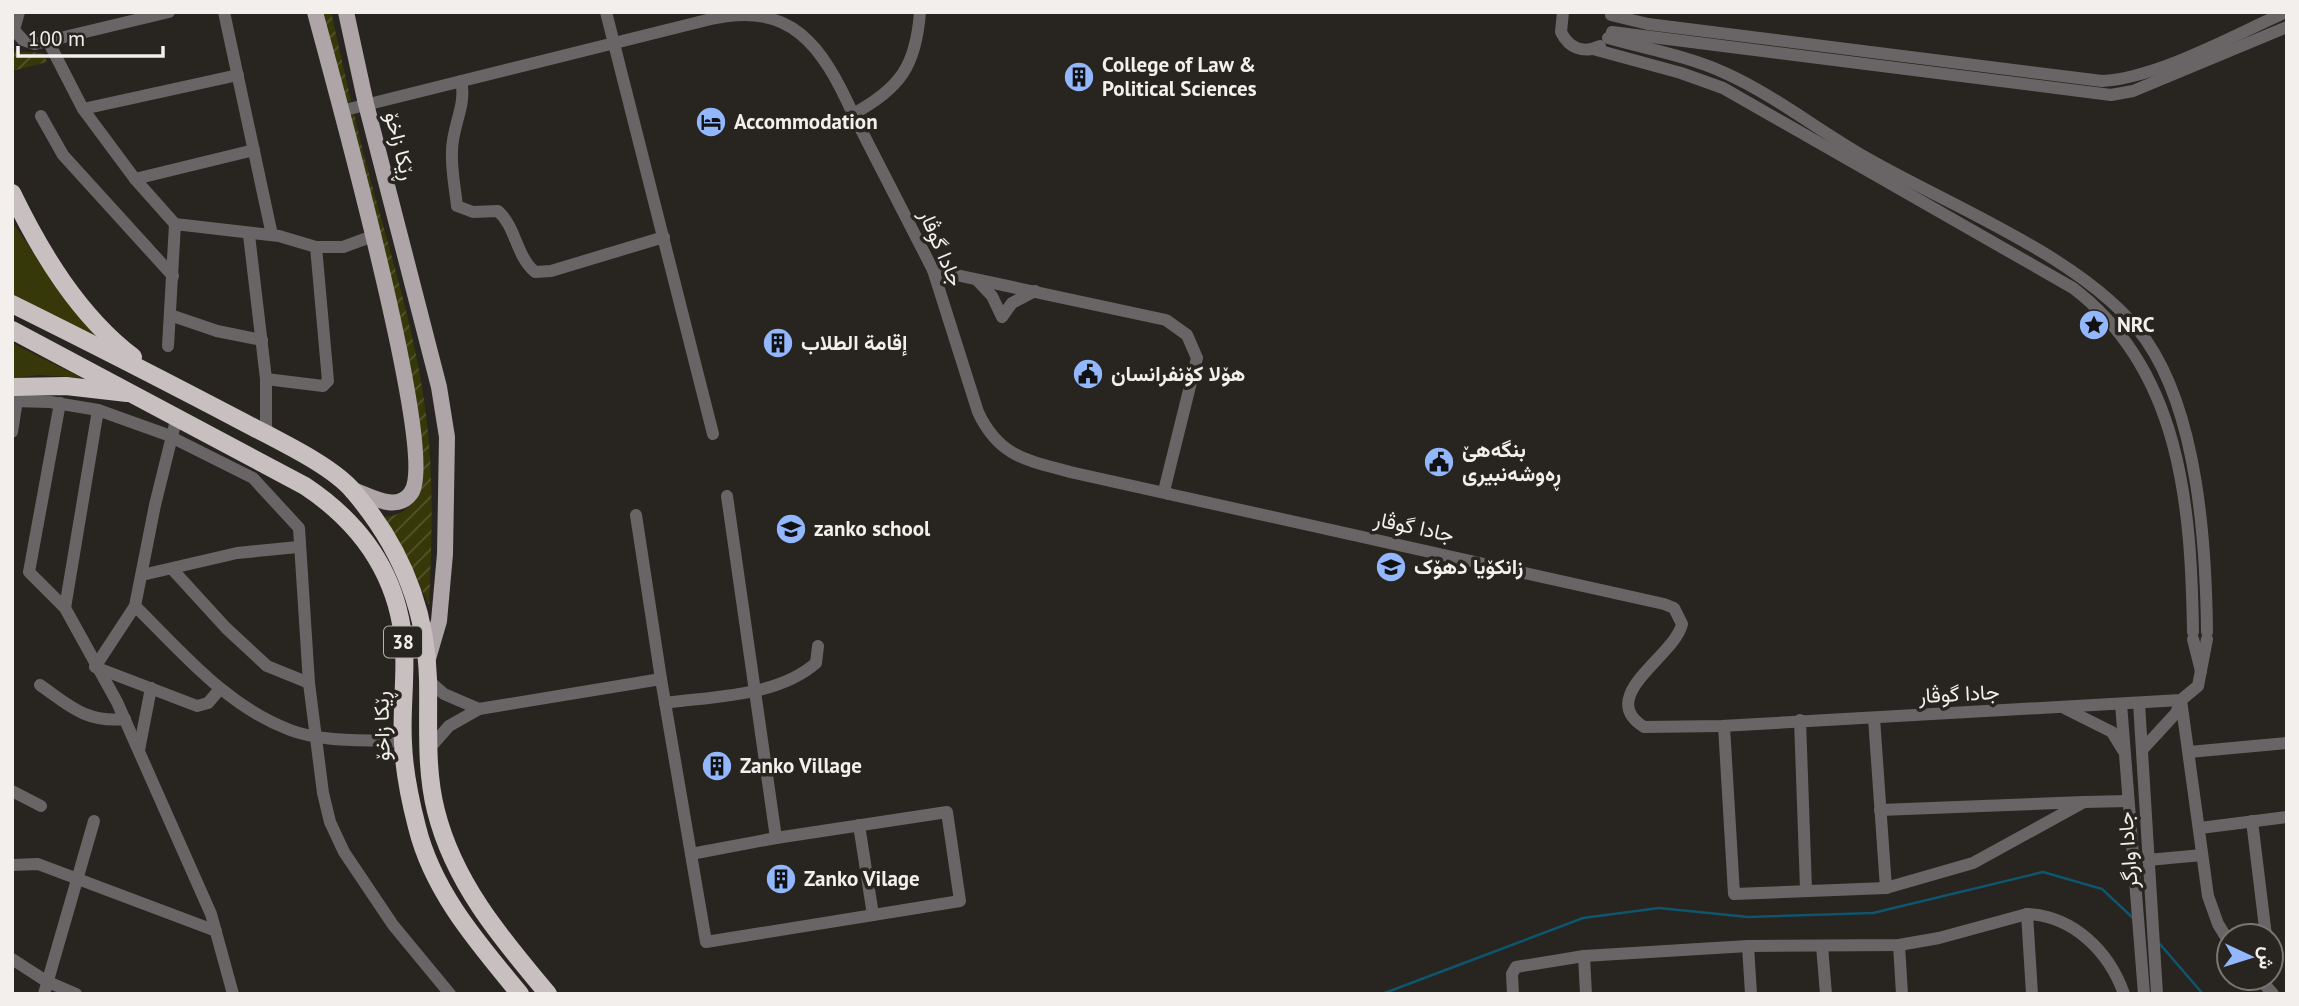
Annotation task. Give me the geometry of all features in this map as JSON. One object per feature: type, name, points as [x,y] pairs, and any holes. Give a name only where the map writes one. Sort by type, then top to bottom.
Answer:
[{"type":"highway","points":[[12,192],[36,242],[76,297],[110,335],[158,376]]},
{"type":"highway","points":[[12,304],[158,376]]},
{"type":"highway","name":"ڕێکا زاخۆ","points":[[12,331],[177,416],[323,498],[364,537],[393,589],[403,637],[402,742],[413,811],[429,863],[470,934],[520,994]]},
{"type":"highway","name":"ڕێکا زاخۆ","points":[[158,376],[274,438],[353,490],[393,548],[409,578],[421,614],[427,671],[428,751],[435,808],[445,841],[475,903],[548,994]]},
{"type":"highway","points":[[14,396],[66,386],[136,394]]},
{"type":"highway","points":[[230,446],[244,423]]},
{"type":"main road","name":"ڕێکا زاخۆ","points":[[315,12],[373,236],[413,421],[418,471],[412,493],[403,500],[392,503],[353,490]]},
{"type":"main road","name":"ڕێکا زاخۆ","points":[[346,12],[366,104],[439,387],[447,437],[445,554],[439,621],[427,671]]},
{"type":"street","points":[[19,12],[14,30],[28,43],[169,12]]},
{"type":"street","points":[[224,12],[272,235]]},
{"type":"street","points":[[606,12],[713,434]]},
{"type":"street","points":[[853,114],[867,106],[905,72],[914,57],[920,12]]},
{"type":"street","points":[[1563,12],[1560,24],[1565,39],[1577,48],[1593,49],[1693,76],[1723,88],[2073,288],[2109,317],[2143,365],[2158,393],[2182,479],[2193,588],[2193,636],[2201,671]]},
{"type":"street","points":[[1610,35],[1610,14],[1648,24],[2102,81],[2136,76],[2286,12]]},
{"type":"street","name":"جادا گوڤار","points":[[341,111],[614,45],[721,16],[754,14],[773,17],[799,31],[817,50],[933,270],[978,412],[998,444],[1024,459],[1168,494],[1516,568],[1664,604],[1680,615],[1680,634],[1631,688],[1628,704],[1630,713],[1643,727],[1724,726],[2181,700]]},
{"type":"street","points":[[1593,49],[1610,35],[2111,95],[2133,91],[2287,27]]},
{"type":"street","points":[[1610,35],[1726,73],[1866,157],[2082,277],[2116,305],[2146,340],[2183,427],[2196,485],[2207,591],[2207,635],[2198,686],[2181,700],[2176,713],[2142,750]]},
{"type":"street","points":[[47,39],[83,109],[135,179],[174,224],[249,235],[272,235],[316,247],[344,247],[373,236]]},
{"type":"street","points":[[83,109],[237,75]]},
{"type":"street","points":[[461,82],[465,97],[455,124],[452,151],[457,206],[473,212],[498,211],[505,218],[525,264],[535,272],[551,271],[664,237]]},
{"type":"street","points":[[41,117],[63,155],[173,276]]},
{"type":"street","points":[[135,179],[254,149]]},
{"type":"street","points":[[168,346],[174,224]]},
{"type":"street","points":[[249,235],[266,379],[266,428],[274,438]]},
{"type":"street","points":[[266,379],[323,386],[328,381],[316,247]]},
{"type":"street","points":[[933,270],[1166,320],[1187,335],[1197,358],[1164,491],[1168,494]]},
{"type":"street","points":[[976,279],[992,296],[1002,317],[1012,303],[1036,290]]},
{"type":"street","points":[[170,315],[217,331],[262,340]]},
{"type":"street","points":[[2143,365],[2155,357]]},
{"type":"street","points":[[12,432],[14,396],[98,410],[171,437],[253,478],[299,528],[298,547],[309,683],[323,793],[330,822],[344,852],[393,925],[450,994]]},
{"type":"street","points":[[60,403],[29,572],[65,608],[125,719],[182,844],[216,931],[233,994]]},
{"type":"street","points":[[65,608],[98,410]]},
{"type":"street","points":[[95,667],[135,606],[177,416]]},
{"type":"street","points":[[727,496],[776,838]]},
{"type":"street","points":[[636,515],[661,679],[706,942],[960,901],[947,812],[691,853]]},
{"type":"street","points":[[142,575],[173,570],[237,553],[298,547]]},
{"type":"street","points":[[173,570],[267,666],[309,683]]},
{"type":"street","points":[[135,606],[220,689],[240,704],[291,731],[317,736],[402,742]]},
{"type":"street","points":[[665,703],[782,685],[803,675],[816,663],[818,646]]},
{"type":"street","points":[[95,667],[197,706],[208,703],[220,689]]},
{"type":"street","points":[[427,671],[444,694],[479,709]]},
{"type":"street","points":[[428,751],[449,726],[479,709],[661,679]]},
{"type":"street","points":[[40,685],[80,713],[103,721],[125,719]]},
{"type":"street","points":[[139,750],[151,688]]},
{"type":"street","points":[[2181,700],[2208,896],[2217,922]]},
{"type":"street","name":"جادا وارگر","points":[[2139,703],[2157,994]]},
{"type":"street","name":"جادا وارگر","points":[[2121,704],[2144,994]]},
{"type":"street","points":[[2063,707],[2112,732],[2124,752]]},
{"type":"street","points":[[1874,718],[1886,888]]},
{"type":"street","points":[[1800,720],[1806,889]]},
{"type":"street","points":[[1724,726],[1734,894],[1806,889],[1886,888],[1973,863],[2084,802]]},
{"type":"street","points":[[2189,752],[2287,743]]},
{"type":"street","points":[[12,791],[41,806]]},
{"type":"street","points":[[1880,810],[2128,801]]},
{"type":"street","points":[[2200,828],[2287,817]]},
{"type":"street","points":[[45,988],[94,821]]},
{"type":"street","points":[[2252,821],[2264,922]]},
{"type":"street","points":[[859,825],[873,915]]},
{"type":"street","points":[[2148,860],[2203,855]]},
{"type":"street","points":[[12,865],[38,864],[216,931]]},
{"type":"street","points":[[2027,914],[2032,994]]},
{"type":"street","points":[[1513,994],[1512,974],[1516,967],[1584,956],[1748,946],[1899,945],[1939,938],[2027,914],[2056,919],[2084,936],[2117,974],[2124,994]]},
{"type":"street","points":[[1899,945],[1902,994]]},
{"type":"street","points":[[1748,946],[1751,994]]},
{"type":"street","points":[[1822,946],[1826,994]]},
{"type":"street","points":[[1584,956],[1586,994]]},
{"type":"street","points":[[12,959],[45,988],[76,994]]},
{"type":"shaded area","points":[[319,12],[331,12],[351,101],[342,104]]},
{"type":"shaded area","points":[[12,51],[43,53],[47,62],[12,71]]},
{"type":"shaded area","points":[[354,113],[403,300],[426,414],[431,486],[429,605],[403,549],[384,517],[400,513],[411,504],[415,499],[420,476],[344,116]]},
{"type":"shaded area","points":[[12,222],[75,311],[110,346],[12,295]]},
{"type":"shaded area","points":[[12,343],[82,378],[39,375],[12,378]]},
{"type":"waterway","points":[[1382,994],[1583,918],[1659,908],[1748,917],[1873,913],[2043,872],[2102,889],[2133,918]]},
{"type":"waterway","points":[[2159,943],[2203,994]]},
{"type":"place","name":"College of Law & Political Sciences","points":[[1079,77]]},
{"type":"place","name":"Accommodation","points":[[711,122]]},
{"type":"place","name":"NRC","points":[[2094,325]]},
{"type":"place","name":"إقامة الطلاب","points":[[778,343]]},
{"type":"place","name":"هۆلا كۆنفرانسان","points":[[1088,374]]},
{"type":"place","name":"بنگه‌هێ ڕه‌وشه‌نبیرى","points":[[1439,462]]},
{"type":"place","name":"zanko school","points":[[791,529]]},
{"type":"place","name":"زانکۆیا دهۆک","points":[[1391,567]]},
{"type":"place","name":"Zanko Village","points":[[717,766]]},
{"type":"place","name":"Zanko Vilage","points":[[781,879]]}]
